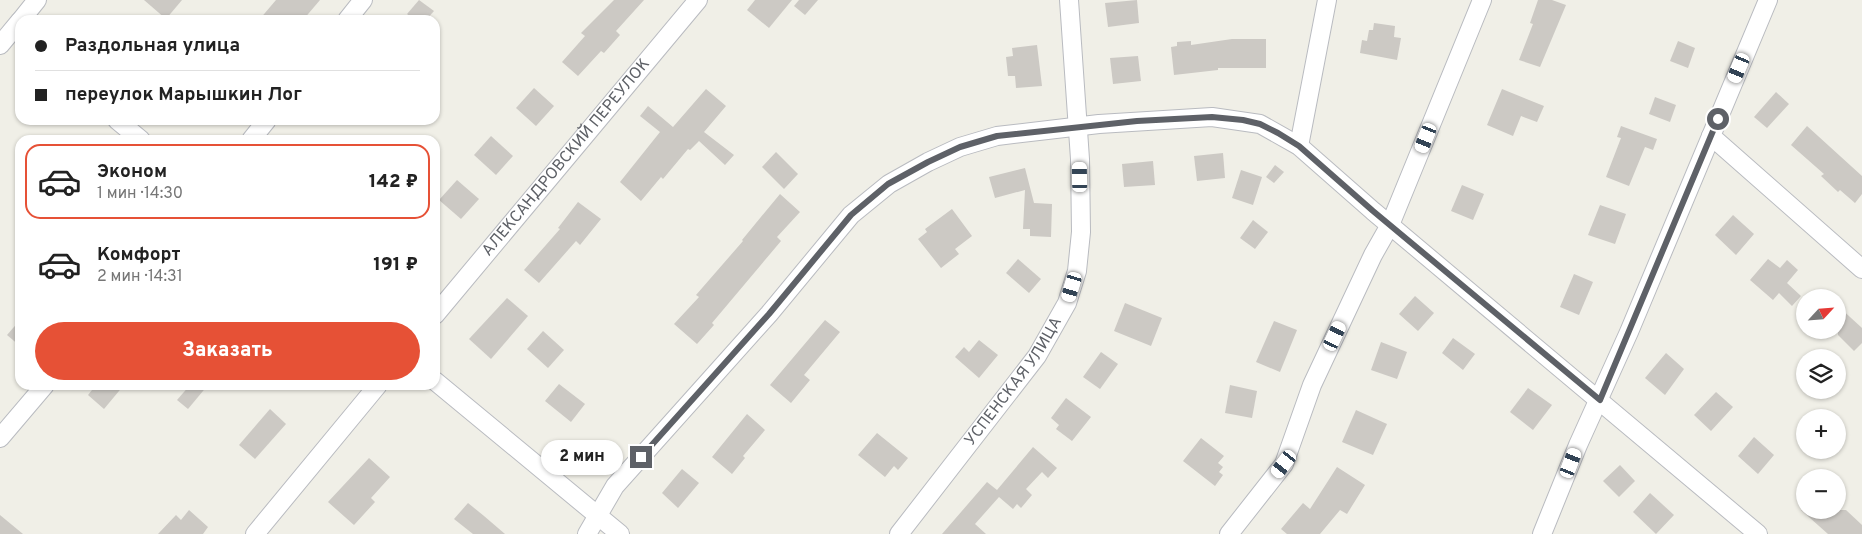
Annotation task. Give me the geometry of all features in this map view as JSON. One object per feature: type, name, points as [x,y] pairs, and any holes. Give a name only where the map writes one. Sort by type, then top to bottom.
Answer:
[{"type":"street","points":[[25,15],[38,0]]},
{"type":"street","points":[[351,15],[363,0]]},
{"type":"street","name":"АЛЕКСАНДРОВСКИЙ ПЕРЕУЛОК","points":[[440,309],[698,0]]},
{"type":"street","name":"УСПЕНСКАЯ УЛИЦА","points":[[899,534],[1037,356],[1067,303],[1077,272],[1081,232],[1070,0]]},
{"type":"street","points":[[1299,146],[1327,0]]},
{"type":"street","points":[[1229,534],[1284,464],[1312,385],[1373,255],[1390,225],[1482,0]]},
{"type":"street","points":[[1542,534],[1578,445],[1600,400],[1768,0]]},
{"type":"street","points":[[588,534],[615,486],[769,314],[851,215],[888,184],[960,147],[997,136],[1077,126],[1212,117],[1260,124],[1299,146],[1390,225],[1758,534]]},
{"type":"street","points":[[123,125],[135,135]]},
{"type":"street","points":[[255,135],[263,125]]},
{"type":"street","points":[[1711,136],[1862,269]]},
{"type":"street","points":[[440,385],[620,534]]},
{"type":"street","points":[[0,438],[41,390]]},
{"type":"street","points":[[255,534],[374,390]]},
{"type":"building","points":[[144,0],[182,0],[169,15],[161,15]]},
{"type":"building","points":[[276,0],[320,0],[307,15],[263,15]]},
{"type":"building","points":[[419,0],[434,11],[430,15],[407,14]]},
{"type":"building","points":[[614,0],[644,0],[616,31],[620,35],[604,53],[601,51],[578,76],[562,62],[585,36],[581,33]]},
{"type":"building","points":[[755,0],[792,0],[769,28],[747,10]]},
{"type":"building","points":[[799,0],[818,0],[805,15],[794,6]]},
{"type":"building","points":[[1137,0],[1139,23],[1108,27],[1105,3]]},
{"type":"building","points":[[1538,0],[1552,0],[1566,5],[1540,67],[1519,60],[1533,24],[1530,23]]},
{"type":"building","points":[[1374,23],[1395,26],[1394,37],[1401,38],[1397,60],[1360,53],[1362,40],[1367,41],[1369,30],[1373,30]]},
{"type":"building","points":[[1232,39],[1266,39],[1266,68],[1218,68],[1218,70],[1174,75],[1171,47],[1177,46],[1177,42],[1191,41],[1191,45]]},
{"type":"building","points":[[1678,41],[1695,48],[1688,68],[1670,61]]},
{"type":"building","points":[[1037,45],[1042,86],[1016,88],[1015,76],[1008,76],[1006,57],[1013,56],[1012,48]]},
{"type":"building","points":[[1138,56],[1141,81],[1113,84],[1110,58]]},
{"type":"building","points":[[534,88],[554,106],[536,126],[516,108]]},
{"type":"building","points":[[706,89],[726,106],[704,132],[734,155],[725,165],[699,141],[690,150],[688,149],[663,179],[661,177],[641,201],[620,182],[660,132],[640,116],[648,106],[673,127]]},
{"type":"building","points":[[1502,89],[1544,106],[1537,122],[1521,116],[1513,136],[1487,125]]},
{"type":"building","points":[[1776,92],[1789,104],[1767,128],[1754,117]]},
{"type":"building","points":[[1655,97],[1676,105],[1670,122],[1649,114]]},
{"type":"building","points":[[1621,126],[1657,139],[1653,150],[1645,147],[1629,186],[1606,177],[1621,138],[1617,137]]},
{"type":"building","points":[[1807,126],[1862,176],[1862,194],[1855,203],[1840,190],[1838,192],[1821,176],[1824,174],[1791,145]]},
{"type":"building","points":[[491,136],[513,156],[496,175],[474,155]]},
{"type":"building","points":[[776,152],[798,174],[784,189],[762,167]]},
{"type":"building","points":[[1223,153],[1225,178],[1197,181],[1194,156]]},
{"type":"building","points":[[1153,161],[1155,185],[1124,187],[1122,164]]},
{"type":"building","points":[[1275,165],[1284,172],[1274,183],[1266,177]]},
{"type":"building","points":[[1025,168],[1034,203],[1052,204],[1051,237],[1030,236],[1030,229],[1023,229],[1025,190],[995,198],[989,177]]},
{"type":"building","points":[[1241,170],[1262,177],[1253,205],[1232,198]]},
{"type":"building","points":[[457,180],[479,199],[461,219],[440,199]]},
{"type":"building","points":[[1462,185],[1484,194],[1473,220],[1451,211]]},
{"type":"building","points":[[780,194],[800,212],[777,237],[781,241],[712,323],[714,325],[697,344],[674,324],[699,297],[696,295],[743,241]]},
{"type":"building","points":[[578,202],[601,219],[580,245],[576,241],[539,283],[524,270],[560,229],[558,228]]},
{"type":"building","points":[[1600,205],[1626,214],[1615,244],[1588,235]]},
{"type":"building","points":[[952,209],[972,236],[955,249],[959,254],[941,268],[918,239],[927,232],[925,229]]},
{"type":"building","points":[[1733,215],[1754,234],[1736,255],[1715,235]]},
{"type":"building","points":[[1253,220],[1268,232],[1255,249],[1240,238]]},
{"type":"building","points":[[1018,259],[1041,279],[1029,293],[1006,273]]},
{"type":"building","points":[[1768,259],[1780,268],[1787,260],[1798,270],[1787,283],[1796,291],[1796,302],[1792,306],[1779,293],[1773,300],[1750,280]]},
{"type":"building","points":[[1574,274],[1593,282],[1579,315],[1560,307]]},
{"type":"building","points":[[1415,296],[1434,313],[1418,331],[1399,314]]},
{"type":"building","points":[[507,298],[528,316],[491,359],[469,339]]},
{"type":"building","points":[[1125,303],[1162,318],[1151,346],[1114,331]]},
{"type":"building","points":[[1846,313],[1862,328],[1862,343],[1854,351],[1842,339],[1846,339]]},
{"type":"building","points":[[825,320],[840,332],[804,375],[810,380],[791,403],[770,385]]},
{"type":"building","points":[[1274,321],[1297,330],[1280,372],[1256,362]]},
{"type":"building","points":[[15,326],[15,342],[7,335]]},
{"type":"building","points":[[543,331],[564,350],[548,368],[527,349]]},
{"type":"building","points":[[1453,338],[1475,354],[1463,370],[1442,353]]},
{"type":"building","points":[[979,340],[998,355],[979,378],[955,357],[964,347],[969,352]]},
{"type":"building","points":[[1381,342],[1407,352],[1397,379],[1371,370]]},
{"type":"building","points":[[1101,352],[1118,364],[1100,389],[1083,377]]},
{"type":"building","points":[[1666,353],[1684,369],[1665,395],[1645,378]]},
{"type":"building","points":[[559,384],[585,404],[571,422],[545,401]]},
{"type":"building","points":[[1230,385],[1257,391],[1252,418],[1225,413]]},
{"type":"building","points":[[1528,388],[1552,405],[1533,430],[1510,412]]},
{"type":"building","points":[[92,390],[120,390],[104,409],[88,395]]},
{"type":"building","points":[[186,390],[204,390],[188,409],[177,400]]},
{"type":"building","points":[[1716,392],[1733,407],[1711,431],[1694,415]]},
{"type":"building","points":[[1066,398],[1091,417],[1072,441],[1056,429],[1059,425],[1051,418]]},
{"type":"building","points":[[270,409],[286,424],[255,459],[239,445]]},
{"type":"building","points":[[1356,410],[1387,424],[1373,455],[1342,442]]},
{"type":"building","points":[[747,414],[765,430],[743,456],[745,458],[732,474],[712,457]]},
{"type":"building","points":[[877,433],[908,458],[898,470],[894,466],[885,477],[858,455]]},
{"type":"building","points":[[1754,437],[1774,455],[1758,474],[1738,456]]},
{"type":"building","points":[[1201,438],[1224,456],[1218,463],[1223,467],[1219,472],[1223,475],[1215,486],[1183,461]]},
{"type":"building","points":[[1033,447],[1057,468],[1048,478],[1042,472],[1026,489],[1032,495],[1021,508],[1017,504],[1013,509],[999,497],[975,524],[986,534],[942,534],[987,482],[997,490]]},
{"type":"building","points":[[369,458],[390,477],[371,498],[375,502],[354,525],[328,502]]},
{"type":"building","points":[[1620,465],[1635,481],[1619,497],[1603,481]]},
{"type":"building","points":[[1337,467],[1365,485],[1347,514],[1340,510],[1320,534],[1287,534],[1281,529],[1303,503],[1310,509]]},
{"type":"building","points":[[682,469],[699,483],[678,508],[662,493]]},
{"type":"building","points":[[1650,493],[1674,515],[1656,534],[1633,512]]},
{"type":"building","points":[[468,503],[505,534],[473,534],[454,519]]},
{"type":"building","points":[[189,510],[208,527],[203,534],[158,534],[176,515],[181,520]]},
{"type":"building","points":[[1846,510],[1862,525],[1862,534],[1828,534],[1811,519],[1846,519]]},
{"type":"building","points":[[0,515],[23,534],[0,534]]},
{"type":"route","points":[[641,457],[769,314],[851,215],[888,184],[960,147],[997,136],[1137,121],[1212,117],[1243,120],[1260,124],[1278,133],[1299,146],[1373,211],[1600,400],[1718,119]]}]
